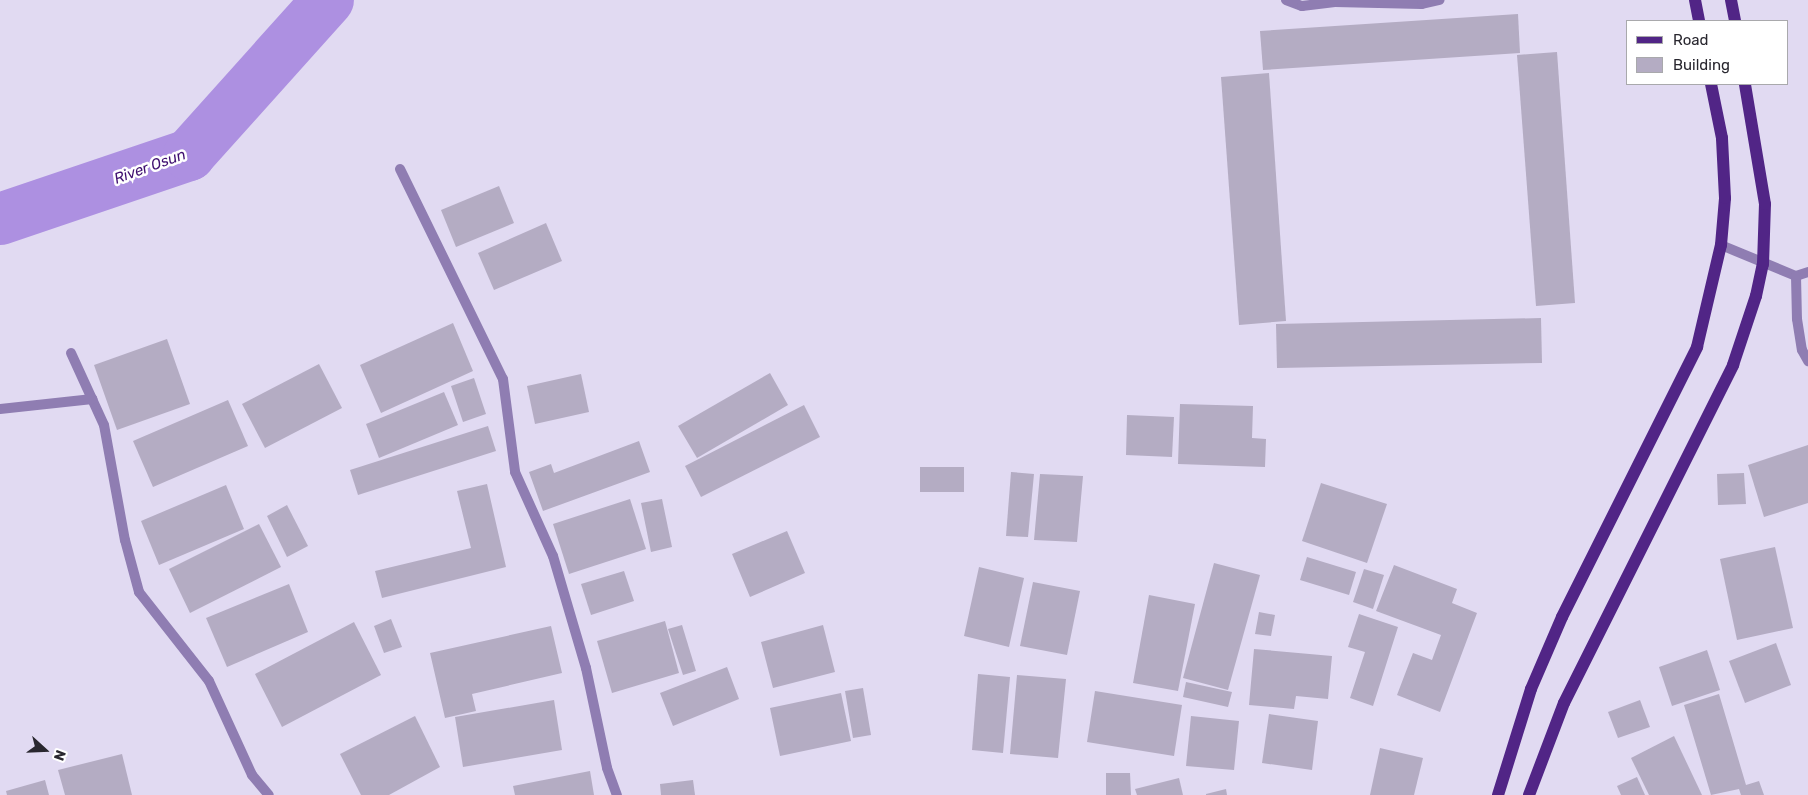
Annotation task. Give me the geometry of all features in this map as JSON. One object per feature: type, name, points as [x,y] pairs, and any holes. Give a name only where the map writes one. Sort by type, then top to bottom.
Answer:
[{"type":"main road","points":[[1695,0],[1699,20]]},
{"type":"main road","points":[[1731,0],[1734,20]]},
{"type":"main road","points":[[1498,795],[1531,689],[1562,617],[1697,347],[1721,245],[1725,198],[1722,148],[1711,85]]},
{"type":"main road","points":[[1529,795],[1540,760],[1573,686],[1733,365],[1763,264],[1765,204],[1745,85]]},
{"type":"street","points":[[1286,0],[1302,6],[1335,1],[1422,4],[1440,0]]},
{"type":"street","points":[[400,169],[503,379],[514,472],[553,556],[586,668],[607,768],[617,795]]},
{"type":"street","points":[[1721,245],[1763,264],[1796,276],[1808,272]]},
{"type":"street","points":[[1796,276],[1797,320],[1802,350],[1808,361]]},
{"type":"street","points":[[71,353],[104,425],[125,540],[139,592],[209,681],[252,775],[269,795]]},
{"type":"street","points":[[0,409],[92,399]]},
{"type":"building","points":[[1518,14],[1520,53],[1263,70],[1260,31]]},
{"type":"building","points":[[1557,52],[1575,303],[1536,306],[1517,55]]},
{"type":"building","points":[[1269,73],[1286,321],[1239,325],[1221,77]]},
{"type":"building","points":[[499,186],[514,223],[456,247],[441,210]]},
{"type":"building","points":[[546,223],[562,261],[494,290],[478,253]]},
{"type":"building","points":[[1541,318],[1542,363],[1277,368],[1276,324]]},
{"type":"building","points":[[453,323],[473,371],[381,413],[360,365]]},
{"type":"building","points":[[167,339],[190,404],[117,430],[94,365]]},
{"type":"building","points":[[319,364],[342,408],[265,448],[242,404]]},
{"type":"building","points":[[770,373],[788,405],[697,458],[678,426]]},
{"type":"building","points":[[581,374],[589,412],[535,424],[527,386]]},
{"type":"building","points":[[474,378],[486,414],[463,422],[451,386]]},
{"type":"building","points":[[444,392],[458,425],[379,458],[366,424]]},
{"type":"building","points":[[228,400],[248,446],[153,487],[133,441]]},
{"type":"building","points":[[1180,404],[1253,406],[1252,438],[1266,439],[1265,467],[1178,464]]},
{"type":"building","points":[[804,405],[820,437],[701,497],[685,466]]},
{"type":"building","points":[[1127,415],[1174,417],[1172,457],[1126,455]]},
{"type":"building","points":[[488,426],[496,451],[358,495],[350,470]]},
{"type":"building","points":[[639,441],[650,472],[543,511],[529,472],[551,464],[554,473]]},
{"type":"building","points":[[1808,445],[1808,503],[1764,517],[1748,465]]},
{"type":"building","points":[[920,467],[964,467],[964,492],[920,492]]},
{"type":"building","points":[[1011,472],[1034,474],[1028,537],[1006,536]]},
{"type":"building","points":[[1744,473],[1746,504],[1718,505],[1717,474]]},
{"type":"building","points":[[1040,474],[1083,476],[1077,542],[1034,540]]},
{"type":"building","points":[[1321,483],[1387,504],[1367,563],[1302,541]]},
{"type":"building","points":[[487,484],[506,567],[382,598],[375,571],[471,548],[457,491]]},
{"type":"building","points":[[226,485],[244,529],[159,565],[141,521]]},
{"type":"building","points":[[630,499],[646,549],[569,574],[553,524]]},
{"type":"building","points":[[662,499],[672,547],[651,552],[641,503]]},
{"type":"building","points":[[287,505],[308,546],[287,557],[267,516]]},
{"type":"building","points":[[259,524],[281,567],[190,613],[169,569]]},
{"type":"building","points":[[787,531],[805,573],[750,597],[732,554]]},
{"type":"building","points":[[1775,547],[1793,628],[1737,640],[1720,559]]},
{"type":"building","points":[[1307,557],[1356,572],[1349,595],[1300,580]]},
{"type":"building","points":[[1214,563],[1260,575],[1228,690],[1183,678]]},
{"type":"building","points":[[1394,565],[1457,589],[1452,603],[1477,613],[1440,712],[1397,695],[1413,653],[1432,660],[1441,635],[1376,611]]},
{"type":"building","points":[[979,567],[1024,578],[1009,647],[964,636]]},
{"type":"building","points":[[1364,569],[1384,575],[1373,609],[1353,602]]},
{"type":"building","points":[[624,571],[634,601],[591,615],[581,584]]},
{"type":"building","points":[[1033,582],[1080,591],[1067,655],[1020,646]]},
{"type":"building","points":[[289,584],[308,632],[227,667],[206,618]]},
{"type":"building","points":[[1149,595],[1195,604],[1178,691],[1133,683]]},
{"type":"building","points":[[1259,612],[1275,615],[1271,636],[1255,634]]},
{"type":"building","points":[[1359,614],[1398,627],[1373,706],[1350,698],[1365,652],[1348,647]]},
{"type":"building","points":[[391,619],[402,647],[384,653],[374,626]]},
{"type":"building","points":[[665,621],[679,673],[612,693],[597,641]]},
{"type":"building","points":[[354,622],[381,675],[282,727],[255,674]]},
{"type":"building","points":[[682,625],[696,671],[683,675],[668,629]]},
{"type":"building","points":[[823,625],[835,672],[773,688],[761,642]]},
{"type":"building","points":[[551,626],[562,673],[472,694],[476,711],[445,718],[430,653]]},
{"type":"building","points":[[1776,643],[1791,685],[1745,703],[1729,661]]},
{"type":"building","points":[[1254,649],[1332,656],[1328,699],[1296,696],[1294,709],[1249,705]]},
{"type":"building","points":[[1707,650],[1720,690],[1672,706],[1659,667]]},
{"type":"building","points":[[727,667],[739,699],[673,726],[660,693]]},
{"type":"building","points":[[978,674],[1010,677],[1003,753],[972,750]]},
{"type":"building","points":[[1017,675],[1066,679],[1058,758],[1010,754]]},
{"type":"building","points":[[1186,682],[1232,692],[1228,707],[1183,697]]},
{"type":"building","points":[[863,688],[871,735],[853,738],[845,691]]},
{"type":"building","points":[[1095,691],[1182,705],[1174,756],[1087,742]]},
{"type":"building","points":[[841,693],[851,741],[780,756],[770,708]]},
{"type":"building","points":[[1719,694],[1746,785],[1759,781],[1764,795],[1741,795],[1739,789],[1711,795],[1684,705]]},
{"type":"building","points":[[554,700],[562,750],[463,767],[455,717]]},
{"type":"building","points":[[1640,700],[1650,727],[1618,738],[1608,712]]},
{"type":"building","points":[[1269,714],[1318,721],[1312,770],[1262,763]]},
{"type":"building","points":[[415,716],[440,767],[389,795],[361,795],[340,754]]},
{"type":"building","points":[[1191,716],[1239,721],[1234,770],[1186,766]]},
{"type":"building","points":[[1674,736],[1702,795],[1649,795],[1631,758]]},
{"type":"building","points":[[1380,748],[1423,758],[1414,795],[1370,795]]},
{"type":"building","points":[[122,754],[132,795],[65,795],[58,770]]},
{"type":"building","points":[[590,771],[594,795],[515,795],[513,786]]},
{"type":"building","points":[[1106,773],[1130,773],[1131,795],[1106,795]]},
{"type":"building","points":[[1637,777],[1645,795],[1621,795],[1617,786]]},
{"type":"building","points":[[1179,778],[1183,795],[1137,795],[1135,789]]},
{"type":"building","points":[[45,780],[49,795],[7,795],[6,791]]},
{"type":"building","points":[[693,780],[695,795],[661,795],[660,784]]},
{"type":"building","points":[[1226,789],[1227,795],[1206,795],[1206,794]]},
{"type":"waterway","name":"River Osun","points":[[0,219],[189,155],[328,0]]}]
